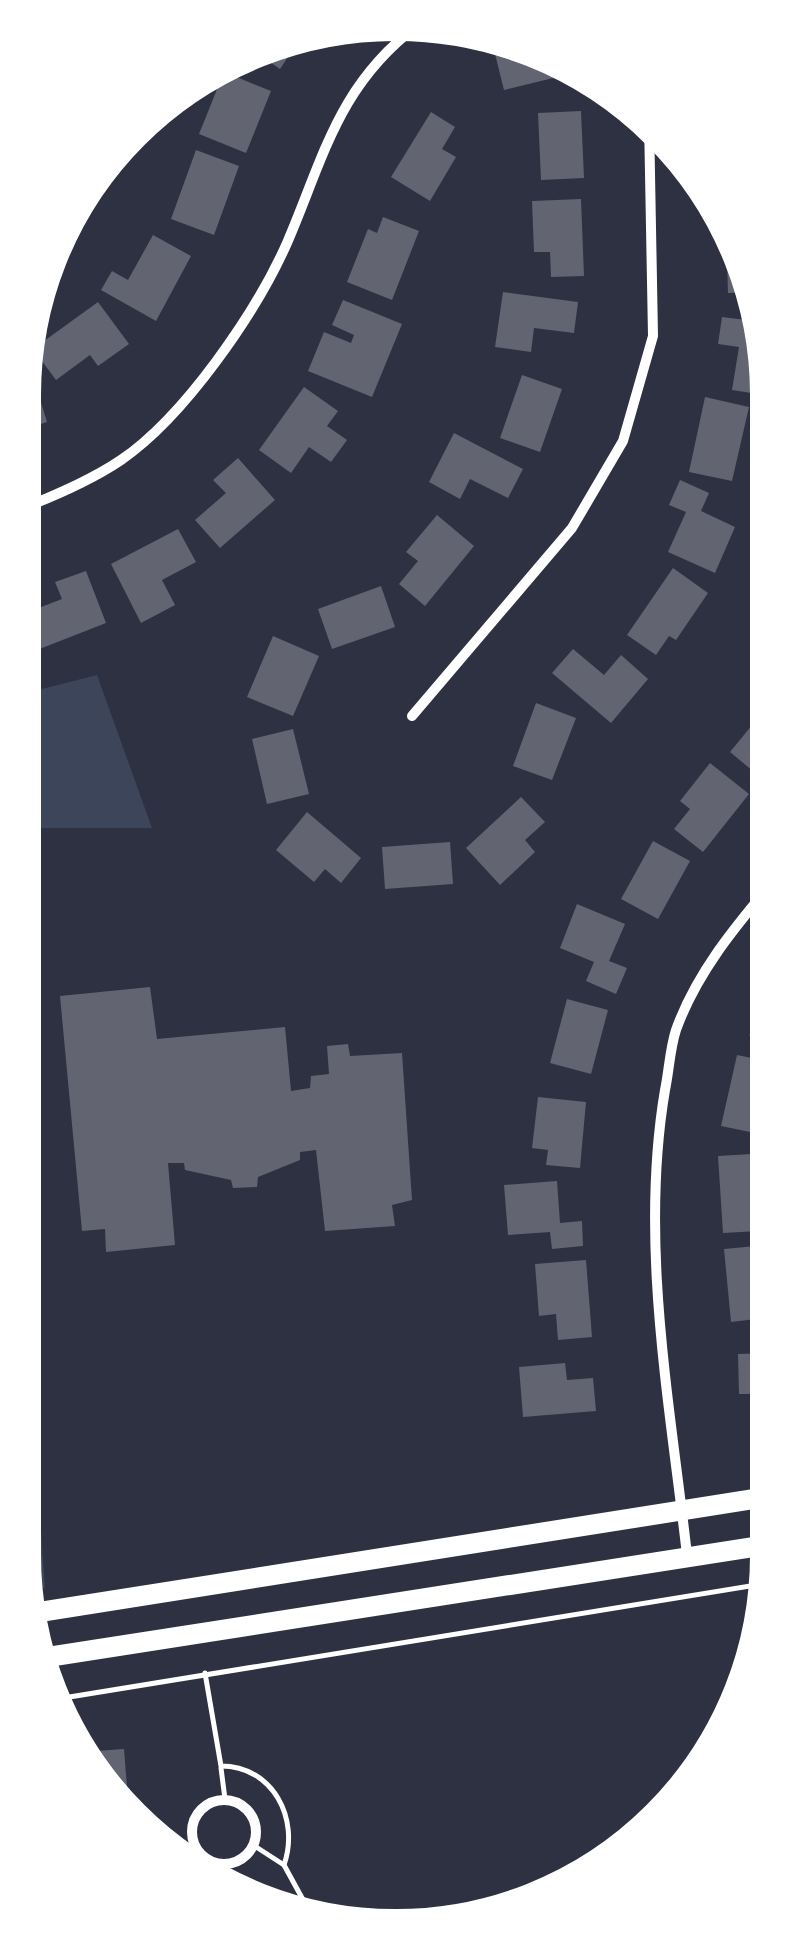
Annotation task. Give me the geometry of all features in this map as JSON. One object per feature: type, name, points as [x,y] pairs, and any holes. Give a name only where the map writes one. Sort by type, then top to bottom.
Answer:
[{"type":"main road","points":[[40,1612],[756,1499]]},
{"type":"main road","points":[[49,1656],[756,1546]]},
{"type":"street","points":[[35,502],[122,459],[177,406],[231,343],[286,246],[320,158],[354,87],[406,35]]},
{"type":"street","points":[[412,716],[572,528],[623,441],[653,336],[649,140]]},
{"type":"street","points":[[687,1555],[656,1247],[661,1116],[676,1031],[718,947],[756,902]]},
{"type":"street","points":[[209,1803],[239,1803],[254,1818],[253,1846],[243,1858],[222,1864],[202,1856],[192,1838],[194,1817],[209,1803]]},
{"type":"street","points":[[190,1850],[196,1848]]},
{"type":"path","points":[[65,1698],[754,1585]]},
{"type":"path","points":[[205,1673],[225,1800]]},
{"type":"path","points":[[221,1766],[253,1770],[275,1792],[288,1816],[292,1845],[284,1866]]},
{"type":"path","points":[[253,1846],[284,1866],[305,1904]]},
{"type":"shaded area","points":[[97,675],[152,828],[35,828],[35,691]]},
{"type":"shaded area","points":[[35,1439],[45,1588],[37,1590],[36,1578]]},
{"type":"building","points":[[292,50],[280,69],[266,59]]},
{"type":"building","points":[[494,50],[533,62],[562,76],[504,90]]},
{"type":"building","points":[[231,75],[271,91],[246,153],[199,134],[221,80]]},
{"type":"building","points":[[581,111],[584,178],[541,180],[538,113]]},
{"type":"building","points":[[431,112],[455,127],[442,149],[456,157],[430,201],[391,177]]},
{"type":"building","points":[[196,150],[239,166],[214,235],[171,219]]},
{"type":"building","points":[[581,199],[584,276],[551,277],[550,252],[534,252],[532,201]]},
{"type":"building","points":[[383,217],[419,231],[392,300],[347,282],[368,229],[377,233]]},
{"type":"building","points":[[153,235],[191,256],[156,321],[101,290],[112,271],[128,280]]},
{"type":"building","points":[[727,253],[741,293],[728,293]]},
{"type":"building","points":[[503,292],[578,302],[574,333],[534,328],[531,352],[495,347]]},
{"type":"building","points":[[343,300],[402,324],[372,397],[308,371],[324,332],[351,343],[354,335],[332,325]]},
{"type":"building","points":[[98,302],[129,344],[98,366],[90,355],[56,380],[37,355],[39,345]]},
{"type":"building","points":[[722,317],[748,320],[756,394],[732,390],[739,347],[718,344]]},
{"type":"building","points":[[522,375],[562,389],[540,452],[500,438]]},
{"type":"building","points":[[35,385],[47,422],[35,426]]},
{"type":"building","points":[[304,387],[338,411],[327,426],[347,440],[331,462],[309,447],[291,473],[259,450]]},
{"type":"building","points":[[705,397],[749,407],[732,481],[689,472]]},
{"type":"building","points":[[454,433],[523,469],[508,498],[470,479],[460,499],[429,482]]},
{"type":"building","points":[[238,458],[275,500],[220,548],[195,520],[226,493],[213,480]]},
{"type":"building","points":[[680,480],[709,493],[701,511],[735,527],[715,573],[668,552],[686,512],[669,505]]},
{"type":"building","points":[[437,515],[474,546],[425,606],[399,584],[418,561],[406,552]]},
{"type":"building","points":[[178,529],[196,562],[162,580],[175,605],[141,623],[111,564]]},
{"type":"building","points":[[673,568],[708,593],[676,640],[669,636],[656,655],[627,635]]},
{"type":"building","points":[[86,571],[106,623],[37,650],[35,609],[62,599],[55,582]]},
{"type":"building","points":[[381,586],[395,627],[332,649],[318,609]]},
{"type":"building","points":[[273,636],[319,656],[293,716],[247,697]]},
{"type":"building","points":[[573,649],[604,675],[621,655],[648,679],[611,723],[552,673]]},
{"type":"building","points":[[536,703],[576,718],[552,780],[513,766]]},
{"type":"building","points":[[756,720],[756,774],[730,752]]},
{"type":"building","points":[[293,729],[309,794],[267,804],[252,739]]},
{"type":"building","points":[[710,763],[749,794],[703,852],[674,829],[690,809],[680,801]]},
{"type":"building","points":[[521,797],[545,822],[525,840],[535,852],[500,885],[466,848]]},
{"type":"building","points":[[307,812],[361,858],[341,883],[325,869],[314,882],[276,850]]},
{"type":"building","points":[[653,841],[690,861],[658,919],[621,899]]},
{"type":"building","points":[[450,842],[453,884],[385,889],[382,847]]},
{"type":"building","points":[[577,904],[625,924],[609,961],[627,968],[616,994],[586,981],[594,962],[560,948]]},
{"type":"building","points":[[150,987],[157,1039],[285,1027],[291,1091],[310,1088],[311,1076],[329,1074],[327,1046],[348,1044],[350,1056],[402,1053],[412,1200],[392,1205],[395,1226],[325,1231],[316,1150],[300,1152],[300,1160],[258,1177],[257,1187],[233,1188],[231,1180],[185,1170],[184,1163],[168,1163],[175,1245],[106,1252],[105,1229],[82,1231],[60,996]]},
{"type":"building","points":[[567,999],[608,1010],[591,1074],[550,1063]]},
{"type":"building","points":[[737,1055],[756,1059],[755,1133],[721,1126]]},
{"type":"building","points":[[538,1097],[586,1102],[580,1168],[546,1165],[548,1150],[532,1148]]},
{"type":"building","points":[[756,1154],[756,1231],[723,1233],[718,1156]]},
{"type":"building","points":[[557,1181],[560,1223],[582,1221],[583,1246],[552,1249],[550,1232],[508,1235],[504,1185]]},
{"type":"building","points":[[756,1246],[756,1319],[731,1322],[724,1249]]},
{"type":"building","points":[[586,1260],[592,1337],[558,1340],[556,1314],[539,1316],[535,1264]]},
{"type":"building","points":[[756,1353],[756,1394],[739,1394],[738,1354]]},
{"type":"building","points":[[565,1363],[567,1380],[593,1378],[596,1411],[523,1417],[519,1367]]},
{"type":"building","points":[[124,1749],[127,1787],[120,1788],[93,1751]]}]
